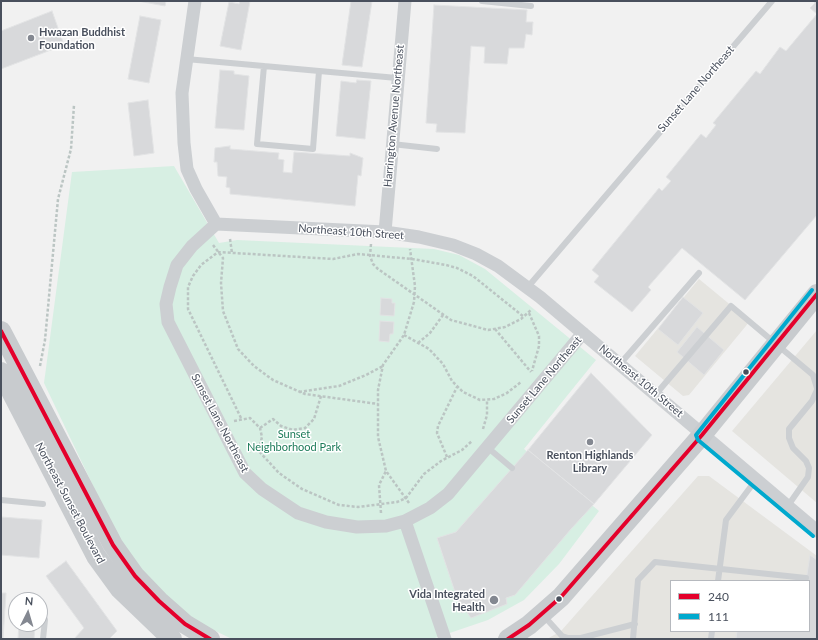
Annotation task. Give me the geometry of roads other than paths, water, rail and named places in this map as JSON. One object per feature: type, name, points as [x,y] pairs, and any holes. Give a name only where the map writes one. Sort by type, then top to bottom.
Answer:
[{"type":"main road","points":[[508,639],[529,625],[560,596],[702,435],[816,297]]},
{"type":"main road","name":"Northeast Sunset Boulevard","points":[[1,330],[113,545],[136,576],[159,601],[185,624],[210,639]]},
{"type":"main road","name":"Northeast Sunset Boulevard","points":[[1,372],[96,556],[120,589],[172,639]]},
{"type":"street","points":[[195,1],[182,93],[182,118],[188,169],[212,228]]},
{"type":"street","name":"Harrington Avenue Northeast","points":[[385,232],[397,78],[405,1]]},
{"type":"street","name":"Northeast 10th Street","points":[[212,228],[385,232],[453,245],[476,254],[498,266],[540,297],[583,332],[755,481],[817,532]]},
{"type":"street","name":"Sunset Lane Northeast","points":[[212,228],[192,246],[177,265],[166,304],[168,322],[245,473],[256,484],[298,513],[326,522],[357,527],[386,526],[405,522],[430,508],[448,494],[583,332]]},
{"type":"street","points":[[405,522],[445,639]]},
{"type":"lane","points":[[482,1],[531,6]]},
{"type":"lane","name":"Sunset Lane Northeast","points":[[527,288],[772,1]]},
{"type":"lane","points":[[186,60],[397,78]]},
{"type":"lane","points":[[264,66],[258,144],[273,146],[312,149],[319,71]]},
{"type":"lane","points":[[392,144],[437,149]]},
{"type":"lane","points":[[620,364],[699,273]]},
{"type":"lane","points":[[656,394],[731,306],[813,375],[817,389],[812,401],[789,429],[789,438],[793,448],[806,461],[809,468],[808,477],[787,507]]},
{"type":"lane","points":[[487,447],[512,468]]},
{"type":"lane","points":[[718,580],[726,520],[755,481]]},
{"type":"lane","points":[[1,500],[43,504]]},
{"type":"lane","points":[[634,639],[638,580],[655,562],[806,578]]},
{"type":"lane","points":[[542,614],[562,636],[568,638],[581,638],[635,624]]},
{"type":"place","name":"Hwazan Buddhist Foundation","points":[[31,38]]},
{"type":"place","name":"Renton Highlands Library","points":[[590,442]]},
{"type":"place","name":"Vida Integrated Health","points":[[494,600]]},
{"type":"park label","name":"Sunset Neighborhood Park","points":[[294,440]]}]
